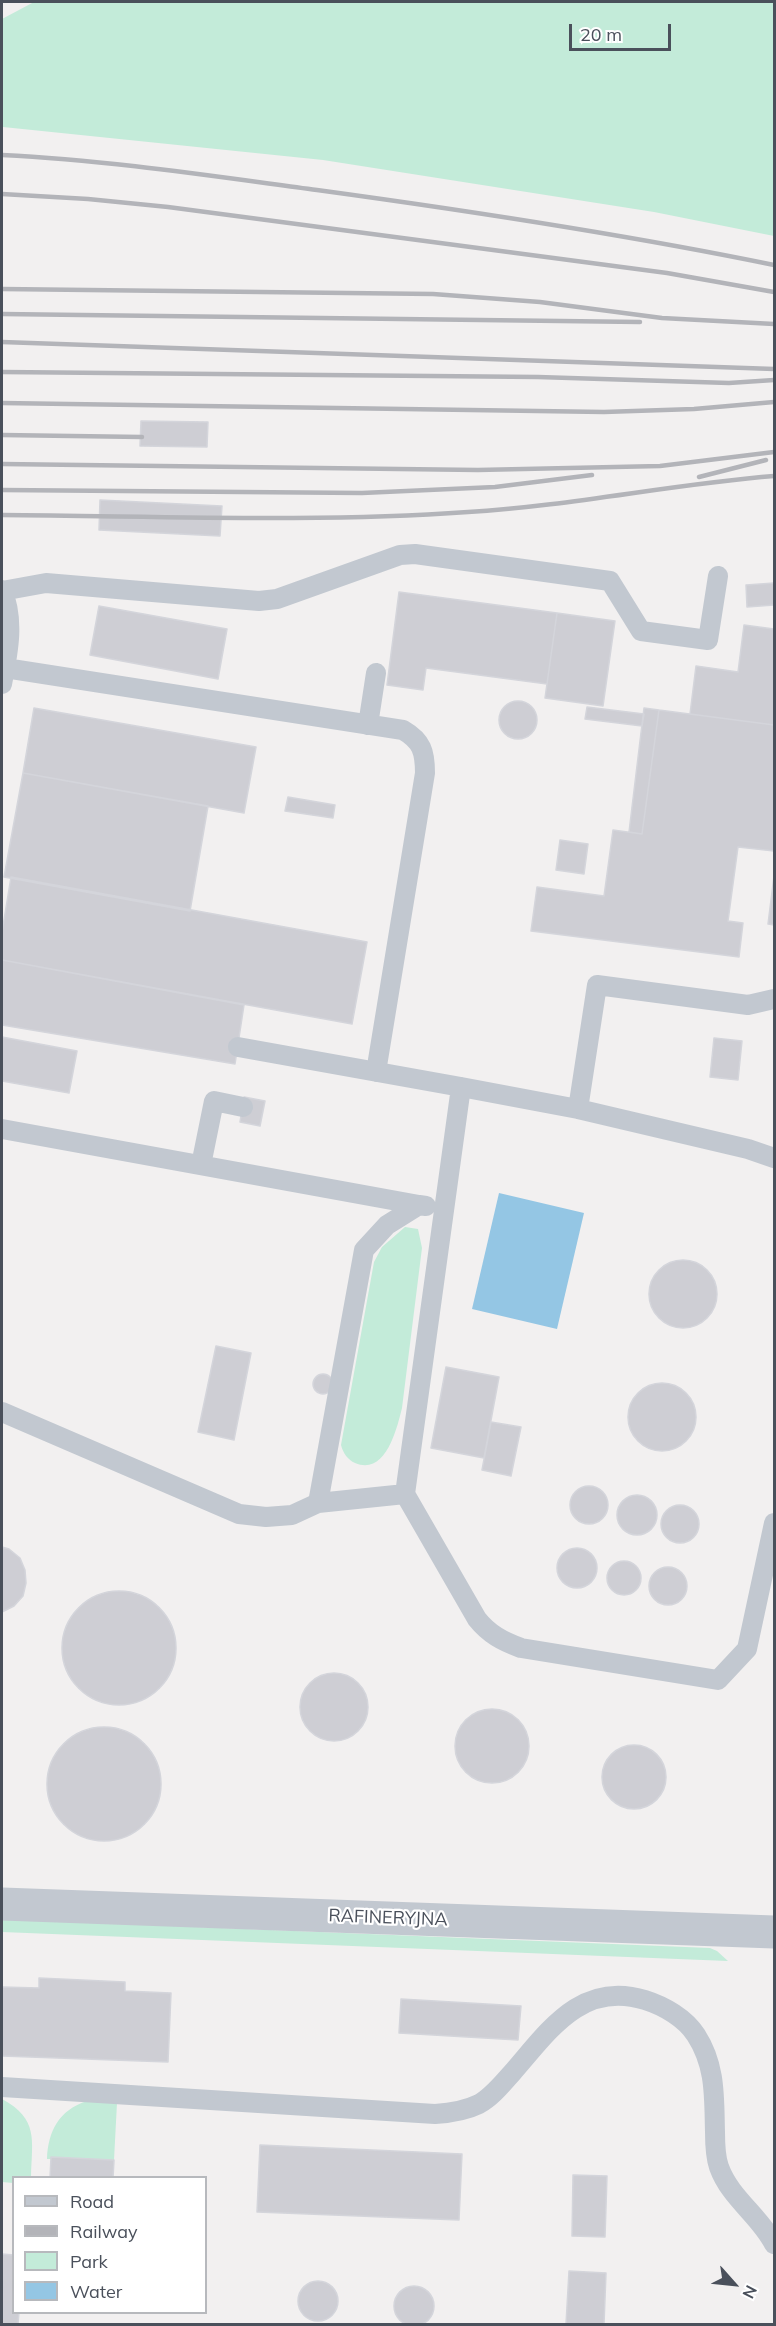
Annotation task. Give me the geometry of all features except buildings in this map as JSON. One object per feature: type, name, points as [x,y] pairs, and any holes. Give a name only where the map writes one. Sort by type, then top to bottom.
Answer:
[{"type":"street","name":"RAFINERYJNA","points":[[2,1904],[774,1932]]},
{"type":"lane","points":[[376,1072],[425,773],[422,745],[403,730],[3,676],[10,642],[8,609],[2,590],[46,582],[268,600],[277,599],[400,555],[415,554],[610,581],[641,631],[708,640],[718,576]]},
{"type":"lane","points":[[368,725],[376,673]]},
{"type":"lane","points":[[578,1109],[597,985],[748,1005],[774,999]]},
{"type":"lane","points":[[238,1047],[578,1109],[748,1149],[774,1158]]},
{"type":"lane","points":[[461,1087],[405,1494],[477,1619],[486,1631],[502,1642],[520,1648],[718,1680],[747,1649],[774,1523]]},
{"type":"lane","points":[[201,1166],[214,1101],[243,1107]]},
{"type":"lane","points":[[2,1129],[445,1208]]},
{"type":"lane","points":[[318,1503],[364,1250],[387,1225],[419,1205]]},
{"type":"lane","points":[[2,1412],[239,1514],[267,1517],[292,1515],[318,1503],[405,1494]]},
{"type":"lane","points":[[2,2087],[435,2114],[458,2112],[480,2103],[498,2088],[562,2016],[595,1999],[615,1996],[637,1997],[657,2004],[676,2015],[694,2033],[707,2054],[714,2079],[715,2145],[718,2164],[725,2182],[768,2231],[774,2244]]},
{"type":"green space","points":[[34,2],[774,2],[774,236],[654,212],[323,160],[3,127],[2,19]]},
{"type":"green space","points":[[405,1227],[418,1229],[422,1248],[402,1408],[393,1438],[382,1457],[375,1463],[366,1465],[355,1463],[344,1453],[341,1445],[374,1262],[382,1247]]},
{"type":"green space","points":[[2,1919],[710,1948],[728,1961],[2,1932]]},
{"type":"green space","points":[[2,2099],[22,2114],[28,2123],[32,2152],[31,2176],[12,2176],[12,2183],[2,2182]]},
{"type":"green space","points":[[87,2101],[117,2103],[114,2160],[51,2157],[47,2159],[50,2139],[57,2123],[69,2110]]},
{"type":"water","points":[[499,1193],[584,1213],[557,1329],[472,1309]]},
{"type":"railway","points":[[2,155],[199,174],[375,198],[604,233],[774,265]]},
{"type":"railway","points":[[2,194],[168,207],[667,273],[774,292]]},
{"type":"railway","points":[[2,289],[433,294],[540,302],[662,318],[774,324]]},
{"type":"railway","points":[[2,314],[640,322]]},
{"type":"railway","points":[[2,342],[774,369]]},
{"type":"railway","points":[[2,372],[538,377],[729,383],[774,380]]},
{"type":"railway","points":[[2,403],[604,412],[694,409],[774,402]]},
{"type":"railway","points":[[2,435],[142,437]]},
{"type":"railway","points":[[2,464],[478,470],[660,466],[774,452]]},
{"type":"railway","points":[[699,477],[766,460]]},
{"type":"railway","points":[[2,490],[362,493],[495,487],[592,475]]},
{"type":"railway","points":[[2,515],[235,518],[410,515],[545,505],[774,476]]}]
